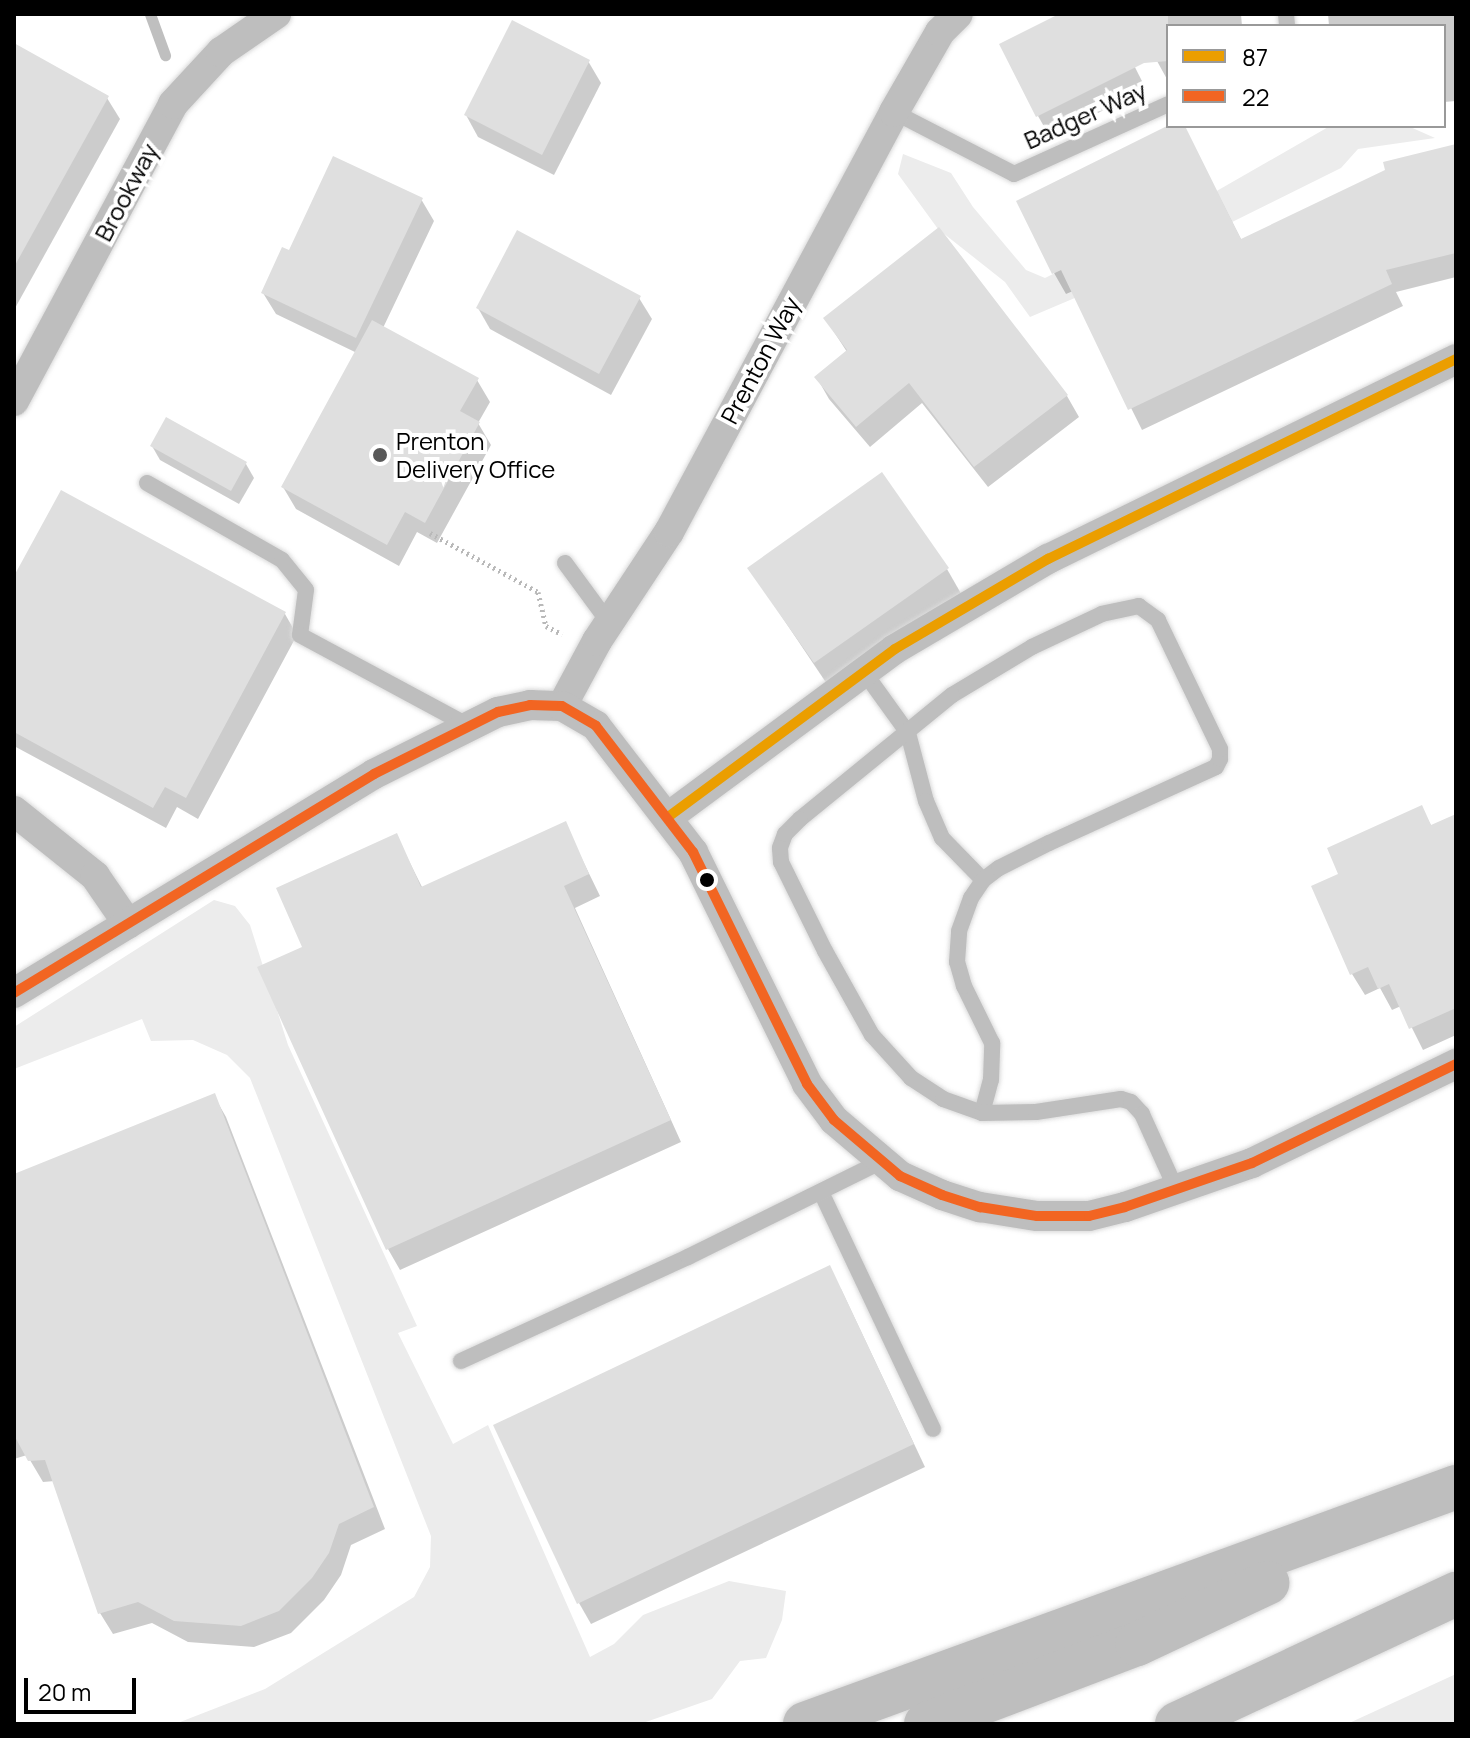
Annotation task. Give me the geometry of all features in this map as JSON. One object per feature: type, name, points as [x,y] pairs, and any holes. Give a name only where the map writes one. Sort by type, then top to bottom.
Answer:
[{"type":"highway","points":[[805,1724],[1456,1487]]},
{"type":"highway","points":[[926,1724],[1137,1644],[1456,1495]]},
{"type":"highway","points":[[1177,1724],[1456,1594]]},
{"type":"street","name":"Brookway","points":[[14,401],[173,104],[221,52],[276,14]]},
{"type":"street","name":"Prenton Way","points":[[562,706],[593,649],[669,532],[894,112],[940,32],[955,15]]},
{"type":"street","points":[[668,817],[895,649],[1048,559],[1456,359]]},
{"type":"street","points":[[14,993],[374,774],[467,725],[498,712],[530,705],[562,706],[596,726],[693,852],[807,1084],[834,1120],[900,1176],[942,1195],[980,1207],[1037,1216],[1089,1216],[1177,1191],[1252,1163],[1456,1064]]},
{"type":"street","points":[[14,811],[95,876],[128,924]]},
{"type":"lane","name":"Badger Way","points":[[894,112],[1014,174],[1166,105]]},
{"type":"lane","points":[[147,483],[282,560],[306,590],[300,635],[467,725]]},
{"type":"lane","points":[[565,563],[609,623]]},
{"type":"lane","points":[[982,1113],[991,1080],[992,1043],[964,986],[957,962],[959,931],[971,898],[983,880],[999,868],[1049,843],[1216,767],[1220,749],[1158,620],[1139,606],[1102,614],[1032,647],[952,695],[800,819],[785,834],[780,848],[781,862],[872,1035],[911,1078],[943,1099],[982,1113],[1036,1112],[1121,1099],[1131,1102],[1142,1114],[1177,1191]]},
{"type":"lane","points":[[864,672],[908,733],[926,801],[942,838],[983,880]]},
{"type":"lane","points":[[461,1361],[882,1161]]},
{"type":"lane","points":[[821,1192],[933,1429]]},
{"type":"path","points":[[430,533],[538,592],[546,626],[593,649]]},
{"type":"shaded area","points":[[1327,128],[1412,128],[1435,138],[1358,149],[1341,168],[1103,286],[1030,317],[1005,282],[938,229],[898,174],[903,154],[951,173],[973,207],[1026,270],[1045,278],[1194,204]]},
{"type":"shaded area","points":[[214,900],[235,906],[250,925],[288,1045],[417,1326],[398,1333],[453,1444],[488,1425],[590,1657],[614,1644],[643,1615],[729,1581],[786,1591],[782,1620],[766,1658],[740,1661],[712,1699],[640,1724],[175,1724],[265,1689],[414,1597],[430,1567],[431,1536],[250,1078],[227,1055],[193,1040],[151,1041],[142,1019],[14,1069],[14,1027]]},
{"type":"shaded area","points":[[1456,1674],[1456,1724],[1347,1724]]},
{"type":"building","points":[[1059,14],[1168,14],[1166,61],[1144,63],[1036,117],[999,44]]},
{"type":"building","points":[[512,20],[590,60],[542,155],[464,115]]},
{"type":"building","points":[[14,43],[109,96],[14,267]]},
{"type":"building","points":[[1166,126],[1186,128],[1241,239],[1385,170],[1383,162],[1456,144],[1456,253],[1386,270],[1392,284],[1128,410],[1061,270],[1052,274],[1016,201]]},
{"type":"building","points":[[333,156],[423,198],[356,338],[261,293],[282,247],[289,250]]},
{"type":"building","points":[[939,227],[1068,395],[974,467],[909,383],[856,427],[814,377],[847,350],[823,318]]},
{"type":"building","points":[[517,230],[641,296],[599,374],[476,308]]},
{"type":"building","name":"Prenton Delivery Office","points":[[372,320],[479,378],[460,411],[480,422],[425,523],[405,512],[387,545],[281,487]]},
{"type":"building","points":[[166,417],[247,462],[231,491],[150,446]]},
{"type":"building","points":[[882,472],[949,568],[814,663],[747,568]]},
{"type":"building","points":[[61,490],[286,612],[186,798],[165,787],[153,808],[14,732],[14,576]]},
{"type":"building","points":[[1422,805],[1431,825],[1456,814],[1456,1008],[1409,1029],[1389,984],[1378,989],[1368,967],[1350,975],[1311,886],[1338,874],[1327,848]]},
{"type":"building","points":[[566,821],[589,874],[564,886],[671,1120],[386,1250],[257,967],[302,947],[276,888],[397,833],[421,887]]},
{"type":"building","points":[[215,1093],[374,1507],[339,1524],[329,1553],[312,1578],[279,1611],[241,1626],[174,1621],[138,1602],[98,1614],[45,1460],[28,1461],[14,1435],[14,1174]]},
{"type":"building","points":[[830,1265],[914,1444],[577,1604],[493,1425]]},
{"type":"waterway","points":[[150,14],[165,55]]},
{"type":"transit line","name":"87","points":[[668,817],[895,649],[1048,559],[1456,359]]},
{"type":"transit line","name":"22","points":[[14,993],[374,774],[498,712],[530,705],[562,706],[596,726],[693,852],[807,1084],[834,1120],[900,1176],[942,1195],[980,1207],[1037,1216],[1089,1216],[1125,1207],[1252,1163],[1456,1064]]},
{"type":"place","name":"Prenton Delivery Office","points":[[380,455]]}]
